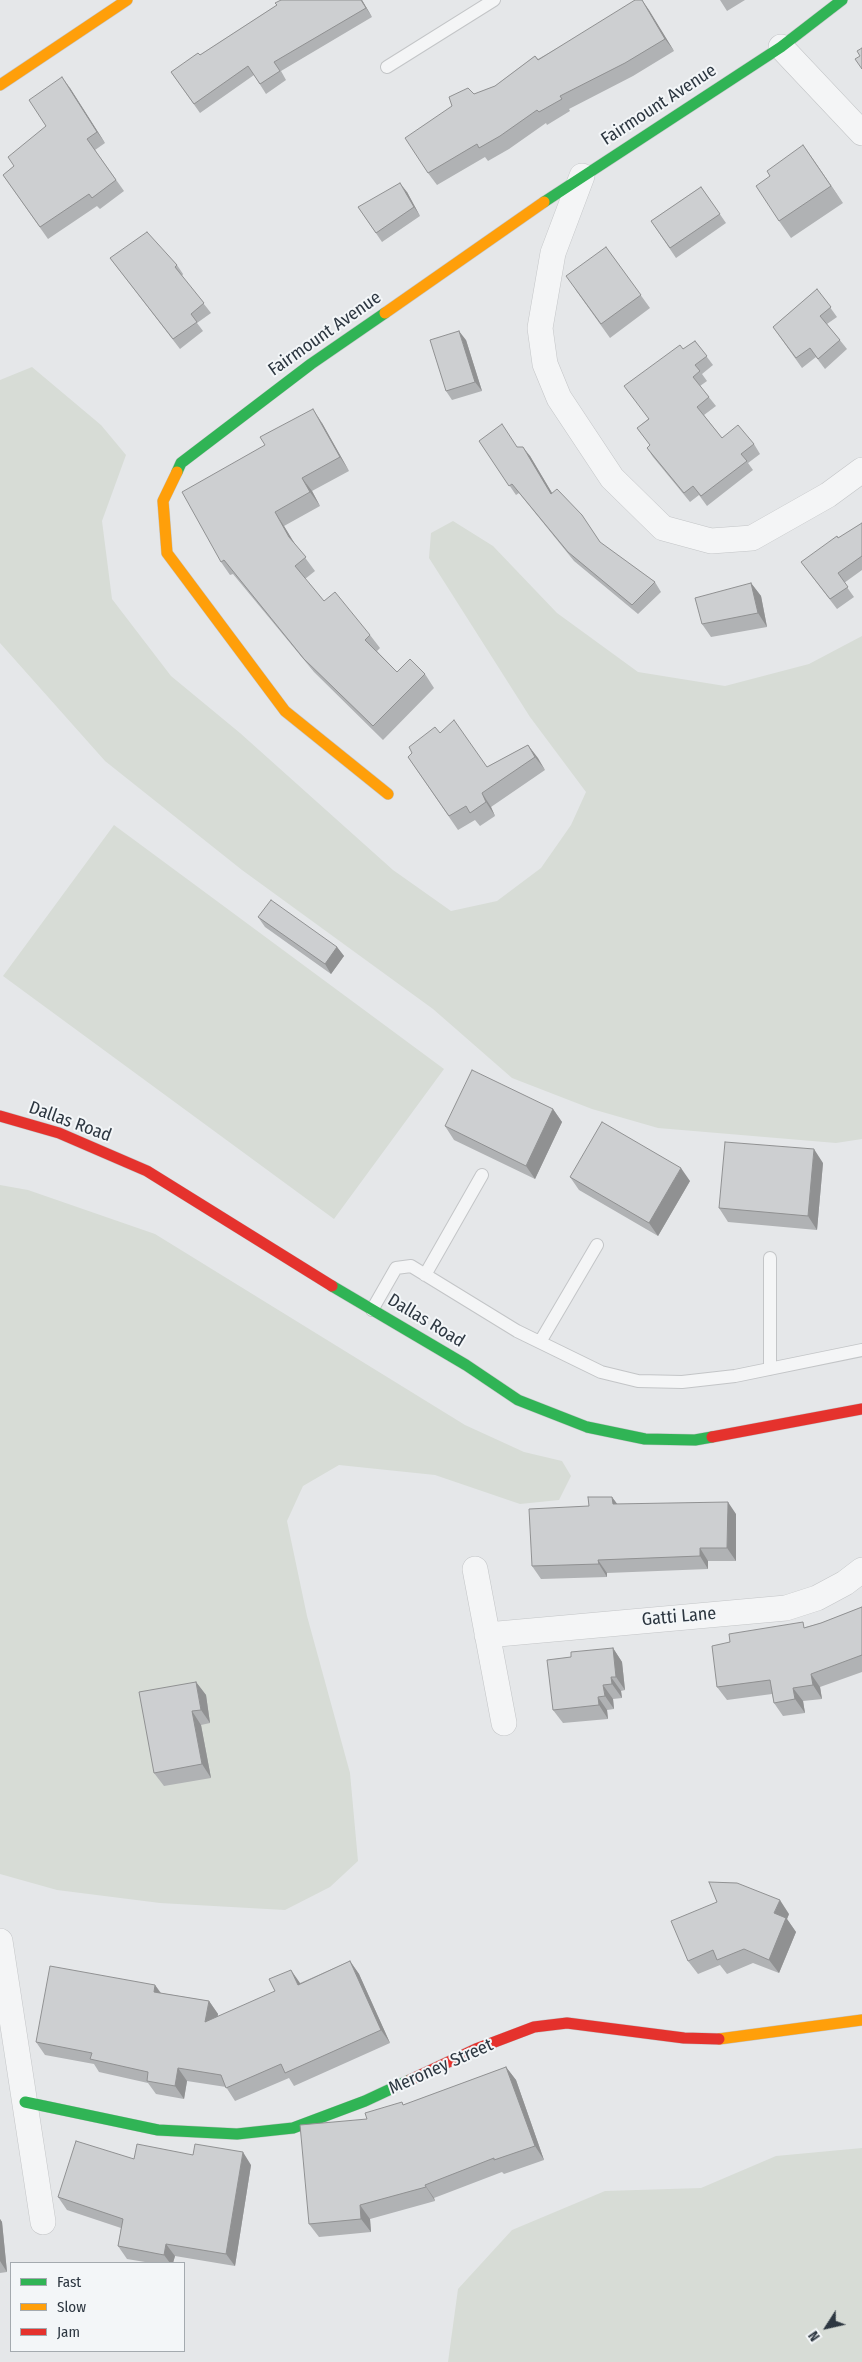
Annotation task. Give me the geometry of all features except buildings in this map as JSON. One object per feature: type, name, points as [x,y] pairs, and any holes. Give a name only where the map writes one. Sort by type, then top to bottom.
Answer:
[{"type":"street","points":[[0,84],[127,0]]},
{"type":"street","name":"Fairmount Avenue","points":[[388,794],[285,711],[167,553],[163,501],[181,463],[311,364],[582,176],[781,47],[842,0]]},
{"type":"street","points":[[781,47],[862,133]]},
{"type":"street","points":[[582,176],[553,253],[540,328],[545,364],[559,398],[612,478],[663,528],[712,541],[752,538],[828,495],[862,470]]},
{"type":"street","name":"Dallas Road","points":[[0,1116],[59,1134],[148,1171],[372,1310],[466,1365],[518,1400],[586,1427],[635,1437],[695,1440],[862,1409]]},
{"type":"street","points":[[475,1569],[504,1723]]},
{"type":"street","name":"Gatti Lane","points":[[487,1635],[786,1608],[817,1598],[845,1583],[862,1570]]},
{"type":"street","points":[[0,1941],[44,2222]]},
{"type":"street","name":"Meroney Street","points":[[25,2102],[158,2130],[237,2134],[293,2128],[302,2125],[366,2101],[476,2049],[534,2027],[567,2023],[684,2038],[722,2039],[862,2020]]},
{"type":"lane","points":[[388,67],[494,0]]},
{"type":"lane","points":[[425,1275],[482,1175]]},
{"type":"lane","points":[[540,1342],[597,1244]]},
{"type":"lane","points":[[770,1258],[770,1369]]},
{"type":"lane","points":[[372,1310],[396,1268],[411,1266],[517,1331],[602,1372],[638,1382],[682,1382],[735,1376],[862,1350]]},
{"type":"shaded area","points":[[32,367],[101,425],[126,455],[102,521],[112,599],[171,676],[240,733],[393,870],[451,911],[497,901],[541,868],[571,825],[586,792],[530,717],[429,558],[431,533],[453,521],[493,546],[557,613],[638,672],[725,686],[809,664],[862,636],[862,1139],[836,1143],[658,1128],[592,1109],[512,1078],[433,1009],[242,870],[105,761],[0,643],[0,380]]},
{"type":"shaded area","points":[[114,825],[444,1069],[334,1219],[3,976]]},
{"type":"shaded area","points":[[0,1185],[28,1190],[155,1234],[465,1425],[524,1452],[562,1461],[571,1476],[559,1500],[520,1504],[435,1475],[339,1465],[303,1486],[287,1521],[307,1616],[350,1773],[358,1861],[330,1887],[285,1910],[160,1903],[57,1890],[0,1874]]},
{"type":"shaded area","points":[[862,2148],[862,2362],[448,2362],[458,2289],[512,2230],[605,2191],[701,2188],[776,2156]]},
{"type":"traffic: fast","points":[[544,202],[781,47],[842,0]]},
{"type":"traffic: fast","points":[[177,472],[181,463],[311,364],[385,313]]},
{"type":"traffic: fast","points":[[332,1286],[466,1365],[518,1400],[587,1427],[645,1439],[695,1440],[712,1437]]},
{"type":"traffic: fast","points":[[25,2102],[158,2130],[237,2134],[293,2128],[365,2101],[410,2080]]},
{"type":"traffic: slow","points":[[0,85],[127,0]]},
{"type":"traffic: slow","points":[[385,313],[544,202]]},
{"type":"traffic: slow","points":[[177,472],[163,501],[167,553],[285,711],[388,794]]},
{"type":"traffic: slow","points":[[719,2039],[862,2020]]},
{"type":"traffic: jam","points":[[0,1116],[59,1133],[147,1171],[332,1286]]},
{"type":"traffic: jam","points":[[712,1437],[862,1409]]},
{"type":"traffic: jam","points":[[410,2080],[476,2049],[534,2027],[567,2023],[684,2038],[719,2039]]}]
